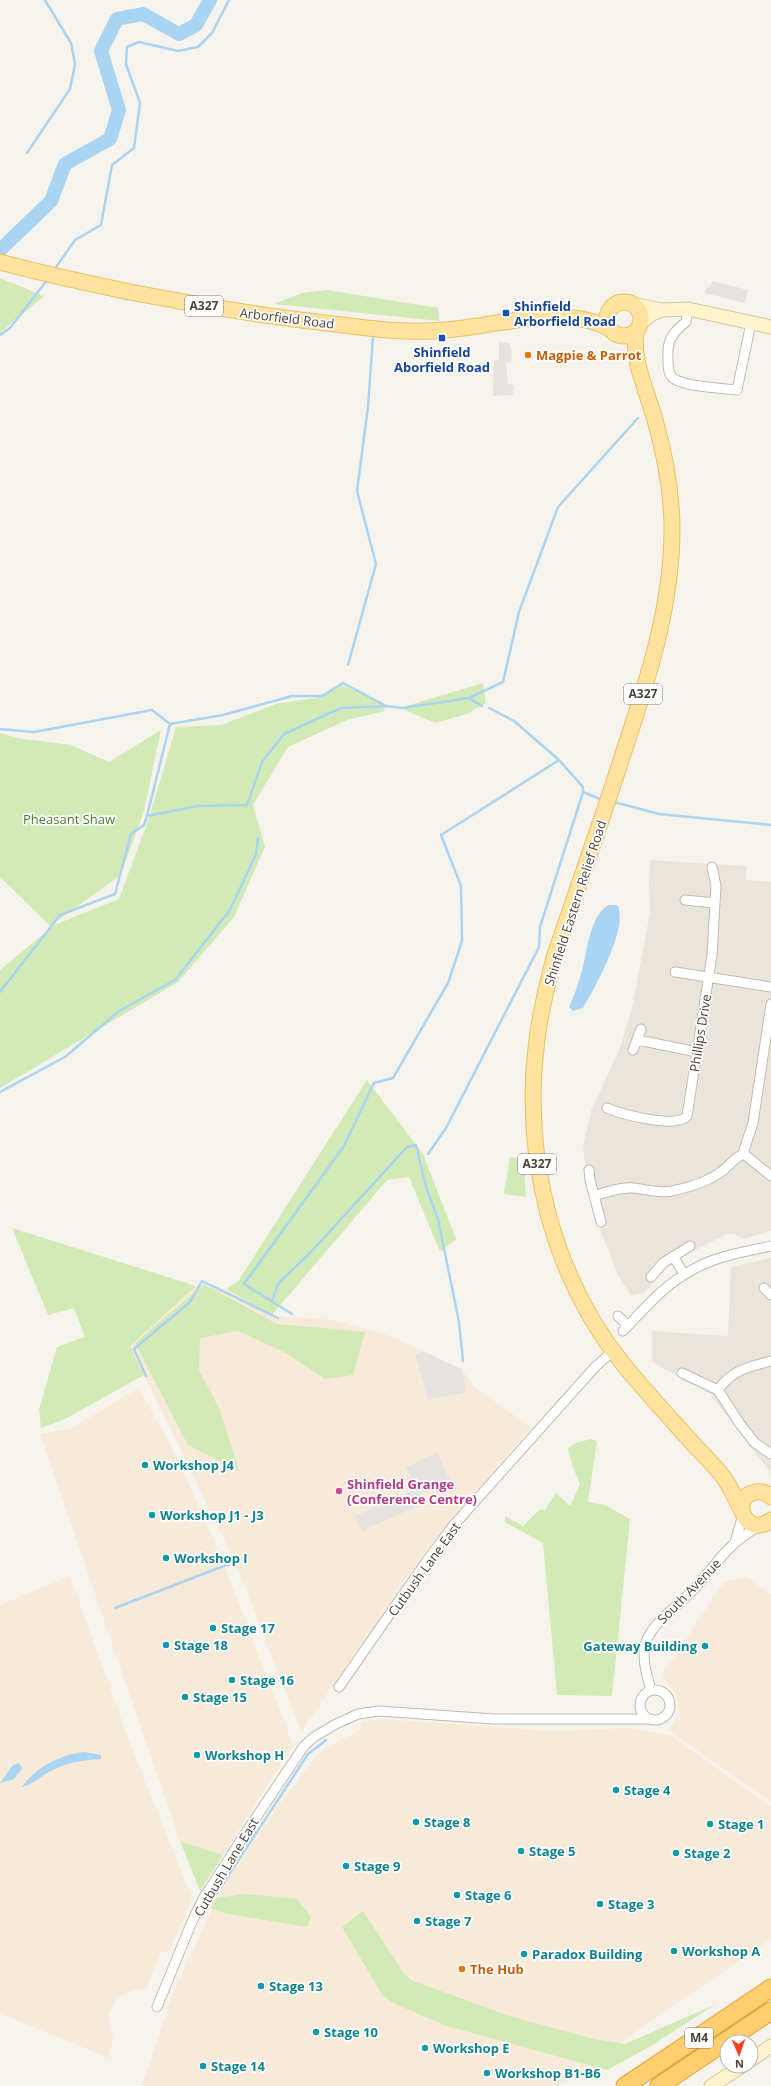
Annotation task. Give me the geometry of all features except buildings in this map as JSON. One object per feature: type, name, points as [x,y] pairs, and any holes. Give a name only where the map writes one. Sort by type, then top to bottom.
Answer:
[{"type":"highway","name":"M4","points":[[626,2086],[771,1988]]},
{"type":"highway","name":"M4","points":[[659,2086],[771,2011]]},
{"type":"main road","name":"Arborfield Road","points":[[0,262],[58,277],[231,311],[364,328],[406,331],[445,330],[530,320],[596,317],[609,310]]},
{"type":"main road","name":"A327","points":[[609,310],[621,302],[627,301],[636,305],[641,315],[639,327]]},
{"type":"main road","points":[[636,305],[662,310],[688,309],[771,327]]},
{"type":"main road","points":[[609,310],[606,318],[615,333],[626,336],[639,327],[652,314],[662,310]]},
{"type":"main road","name":"Arborfield Road","points":[[577,319],[590,320],[615,333]]},
{"type":"main road","name":"Shinfield Eastern Relief Road","points":[[639,327],[635,354],[657,428],[668,477],[672,528],[670,575],[664,611],[648,677],[554,958],[538,1027],[534,1074],[536,1160],[540,1185],[550,1224],[565,1265],[579,1296],[613,1351],[724,1479],[742,1513]]},
{"type":"main road","name":"Shinfield Eastern Relief Road","points":[[615,333],[635,354]]},
{"type":"main road","name":"Shinfield Eastern Relief Road","points":[[724,1479],[764,1492]]},
{"type":"main road","points":[[764,1492],[745,1499],[742,1513],[750,1523],[766,1524]]},
{"type":"main road","points":[[759,2054],[771,2046]]},
{"type":"main road","points":[[712,2086],[730,2074]]},
{"type":"street","points":[[688,309],[686,322],[673,333],[668,350],[668,368],[673,378],[684,383],[737,390],[751,323]]},
{"type":"street","name":"Phillips Drive","points":[[607,1108],[632,1116],[678,1122],[684,1120],[687,1116],[712,955],[716,886],[712,867]]},
{"type":"street","points":[[685,900],[714,903]]},
{"type":"street","points":[[675,972],[771,987]]},
{"type":"street","points":[[744,1154],[756,1102],[771,1004]]},
{"type":"street","points":[[633,1050],[641,1029]]},
{"type":"street","points":[[638,1040],[697,1052]]},
{"type":"street","points":[[744,1154],[771,1176]]},
{"type":"street","points":[[594,1196],[607,1191],[632,1188],[659,1192],[672,1191],[716,1176],[729,1167],[740,1155],[744,1154]]},
{"type":"street","points":[[589,1170],[601,1222]]},
{"type":"street","points":[[651,1277],[663,1263],[690,1246]]},
{"type":"street","points":[[618,1316],[626,1329],[658,1295],[684,1274],[709,1262],[771,1246]]},
{"type":"street","points":[[673,1256],[684,1274]]},
{"type":"street","points":[[764,1288],[771,1295]]},
{"type":"street","name":"Cutbush Lane East","points":[[339,1687],[426,1562],[453,1526],[596,1366],[613,1351]]},
{"type":"street","points":[[718,1390],[729,1376],[750,1367],[771,1361]]},
{"type":"street","points":[[682,1373],[718,1390],[740,1424],[755,1443],[771,1454]]},
{"type":"street","name":"South Avenue","points":[[735,1542],[742,1513]]},
{"type":"street","name":"South Avenue","points":[[651,1690],[644,1656],[646,1643],[651,1632],[658,1622],[693,1590],[735,1542],[766,1524]]},
{"type":"street","points":[[651,1690],[659,1690],[666,1694],[670,1702],[670,1709],[662,1720],[657,1721],[647,1719],[641,1712],[640,1706],[643,1696],[651,1690]]},
{"type":"street","points":[[624,1717],[640,1706]]},
{"type":"street","name":"Cutbush Lane East","points":[[157,2007],[191,1924],[214,1881],[302,1750],[314,1737],[336,1724],[358,1714],[379,1711],[494,1719],[624,1717],[647,1719]]},
{"type":"shaded area","points":[[712,281],[748,290],[745,303],[705,293],[706,288],[710,287]]},
{"type":"shaded area","points":[[499,342],[509,343],[512,352],[511,362],[506,363],[508,384],[514,385],[513,395],[493,396],[494,361],[499,359]]},
{"type":"shaded area","points":[[650,860],[747,866],[746,880],[771,882],[771,1231],[743,1239],[734,1234],[727,1234],[687,1254],[669,1265],[645,1292],[631,1296],[618,1275],[599,1227],[588,1188],[583,1147],[591,1111],[620,1048],[632,1008],[650,913]]},
{"type":"shaded area","points":[[771,1258],[771,1473],[710,1394],[652,1362],[652,1331],[728,1336],[731,1267]]},
{"type":"shaded area","name":"Shinfield Grange (Conference Centre)","points":[[196,1286],[227,1289],[271,1316],[334,1320],[390,1336],[461,1369],[477,1389],[531,1427],[422,1555],[301,1732],[237,1566],[130,1346]]},
{"type":"shaded area","points":[[422,1351],[462,1369],[466,1392],[428,1400],[415,1356]]},
{"type":"shaded area","points":[[139,1388],[179,1461],[226,1570],[293,1745],[223,1855],[180,1841],[40,1434],[72,1428]]},
{"type":"shaded area","points":[[437,1453],[450,1480],[422,1493],[426,1502],[362,1531],[355,1516],[415,1489],[406,1467]]},
{"type":"shaded area","points":[[70,1576],[135,1757],[192,1899],[169,1952],[161,1952],[147,1989],[133,1990],[116,1999],[108,2016],[113,2038],[109,2058],[1,2014],[0,2012],[0,1605]]},
{"type":"shaded area","points":[[746,1577],[771,1594],[771,1802],[668,1730],[679,1714],[677,1696],[662,1675],[724,1582]]},
{"type":"shaded area","points":[[382,1719],[553,1731],[626,1728],[672,1736],[771,1807],[771,1939],[627,2038],[595,2069],[557,2086],[142,2086],[172,1996],[220,1892],[275,1810],[313,1760],[327,1747],[360,1730],[362,1722]]},
{"type":"green space","points":[[0,278],[44,296],[0,333]]},
{"type":"green space","points":[[327,290],[438,308],[439,321],[274,304],[302,293]]},
{"type":"green space","points":[[483,683],[486,703],[467,714],[435,723],[400,708]]},
{"type":"green space","points":[[342,685],[381,702],[385,711],[347,720],[288,747],[253,805],[265,847],[234,917],[178,982],[0,1088],[0,970],[54,925],[119,899],[150,815],[176,727],[221,725],[276,704],[315,698]]},
{"type":"green space","name":"Pheasant Shaw","points":[[161,730],[144,811],[121,875],[50,926],[0,877],[0,733],[17,738],[71,745],[109,762]]},
{"type":"green space","points":[[367,1080],[423,1154],[456,1239],[440,1252],[409,1177],[387,1180],[271,1316],[227,1289],[239,1280]]},
{"type":"green space","points":[[510,1157],[524,1160],[526,1197],[504,1194]]},
{"type":"green space","points":[[12,1228],[196,1286],[130,1346],[144,1375],[65,1419],[41,1428],[39,1409],[57,1347],[85,1337],[74,1308],[48,1315]]},
{"type":"green space","points":[[204,1284],[277,1324],[365,1332],[353,1375],[325,1379],[286,1353],[238,1331],[200,1338],[199,1370],[220,1410],[239,1471],[188,1445],[135,1343]]},
{"type":"green space","points":[[591,1439],[597,1441],[588,1502],[605,1505],[630,1519],[612,1696],[557,1695],[543,1543],[505,1522],[505,1516],[523,1526],[539,1510],[545,1510],[556,1493],[570,1506],[580,1484],[572,1465],[568,1449],[575,1443]]},
{"type":"green space","points":[[180,1841],[223,1855],[200,1891]]},
{"type":"green space","points":[[245,1894],[297,1899],[311,1917],[307,1927],[224,1913],[210,1908],[216,1898]]},
{"type":"green space","points":[[363,1911],[403,1972],[411,1980],[509,2016],[594,2039],[625,2044],[716,2004],[651,2046],[607,2070],[447,2026],[393,2003],[383,1996],[342,1927]]},
{"type":"water","points":[[608,905],[617,905],[620,914],[619,927],[615,941],[602,972],[583,1008],[573,1011],[569,1007],[580,978],[590,936],[596,919],[601,911]]},
{"type":"water","points":[[85,1752],[101,1755],[101,1759],[80,1761],[61,1766],[29,1785],[22,1787],[34,1773],[50,1763],[76,1753]]},
{"type":"water","points":[[19,1763],[22,1769],[14,1779],[0,1783],[13,1765]]},
{"type":"waterway","points":[[27,153],[70,89],[75,64],[71,43],[45,0]]},
{"type":"waterway","points":[[0,250],[51,201],[65,164],[110,139],[119,110],[101,51],[117,19],[143,14],[179,34],[196,25],[210,0]]},
{"type":"waterway","points":[[54,270],[75,240],[101,225],[112,165],[134,148],[140,103],[126,64],[127,47],[139,42],[178,51],[198,47],[212,33],[229,0]]},
{"type":"waterway","points":[[0,335],[10,328],[48,279]]},
{"type":"waterway","points":[[348,665],[376,564],[357,491],[368,407],[373,337]]},
{"type":"waterway","points":[[0,729],[34,732],[152,710],[170,724],[223,715],[292,696],[322,696],[343,683],[386,706],[402,708],[469,698],[503,682],[519,612],[558,507],[638,418]]},
{"type":"waterway","points":[[469,698],[482,706]]},
{"type":"waterway","points":[[147,816],[198,806],[247,805],[262,762],[284,734],[341,708],[386,706]]},
{"type":"waterway","points":[[292,1314],[244,1284],[344,1146],[374,1083],[393,1078],[448,983],[462,941],[461,886],[441,835],[559,760],[514,721],[489,708]]},
{"type":"waterway","points":[[0,992],[60,915],[115,894],[131,834],[144,825],[147,816],[170,724]]},
{"type":"waterway","points":[[559,760],[583,787],[583,792],[600,799]]},
{"type":"waterway","points":[[428,1154],[446,1128],[539,947],[540,927],[583,792]]},
{"type":"waterway","points":[[614,802],[659,814],[771,825]]},
{"type":"waterway","points":[[0,1092],[65,1057],[119,1011],[175,980],[230,910],[256,854],[258,838]]},
{"type":"waterway","points":[[272,1302],[278,1284],[311,1252],[407,1147],[416,1145],[426,1187],[438,1219],[459,1322],[463,1361]]},
{"type":"waterway","points":[[146,1376],[134,1349],[190,1302],[202,1281],[278,1318]]},
{"type":"waterway","points":[[115,1608],[229,1564]]},
{"type":"waterway","points":[[215,1896],[308,1754],[326,1740]]},
{"type":"place","name":"Shinfield Arborfield Road","points":[[506,313]]},
{"type":"place","name":"Shinfield Aborfield Road","points":[[442,338]]},
{"type":"place","name":"Magpie & Parrot","points":[[528,355]]},
{"type":"place","name":"Workshop J4","points":[[145,1465]]},
{"type":"place","name":"Shinfield Grange (Conference Centre)","points":[[339,1491]]},
{"type":"place","name":"Workshop J1 - J3","points":[[152,1515]]},
{"type":"place","name":"Workshop I","points":[[166,1558]]},
{"type":"place","name":"Stage 17","points":[[213,1628]]},
{"type":"place","name":"Stage 18","points":[[166,1645]]},
{"type":"place","name":"Gateway Building","points":[[705,1646]]},
{"type":"place","name":"Stage 16","points":[[232,1680]]},
{"type":"place","name":"Stage 15","points":[[185,1697]]},
{"type":"place","name":"Workshop H","points":[[197,1755]]},
{"type":"place","name":"Stage 4","points":[[616,1790]]},
{"type":"place","name":"Stage 8","points":[[416,1822]]},
{"type":"place","name":"Stage 1","points":[[710,1824]]},
{"type":"place","name":"Stage 5","points":[[521,1851]]},
{"type":"place","name":"Stage 2","points":[[676,1853]]},
{"type":"place","name":"Stage 9","points":[[346,1866]]},
{"type":"place","name":"Stage 6","points":[[457,1895]]},
{"type":"place","name":"Stage 3","points":[[600,1904]]},
{"type":"place","name":"Stage 7","points":[[417,1921]]},
{"type":"place","name":"Workshop A","points":[[674,1951]]},
{"type":"place","name":"Paradox Building","points":[[524,1954]]},
{"type":"place","name":"The Hub","points":[[462,1969]]},
{"type":"place","name":"Stage 13","points":[[261,1986]]},
{"type":"place","name":"Stage 10","points":[[316,2032]]},
{"type":"place","name":"Workshop E","points":[[425,2048]]},
{"type":"place","name":"Stage 14","points":[[203,2066]]},
{"type":"place","name":"Workshop B1-B6","points":[[487,2073]]}]
